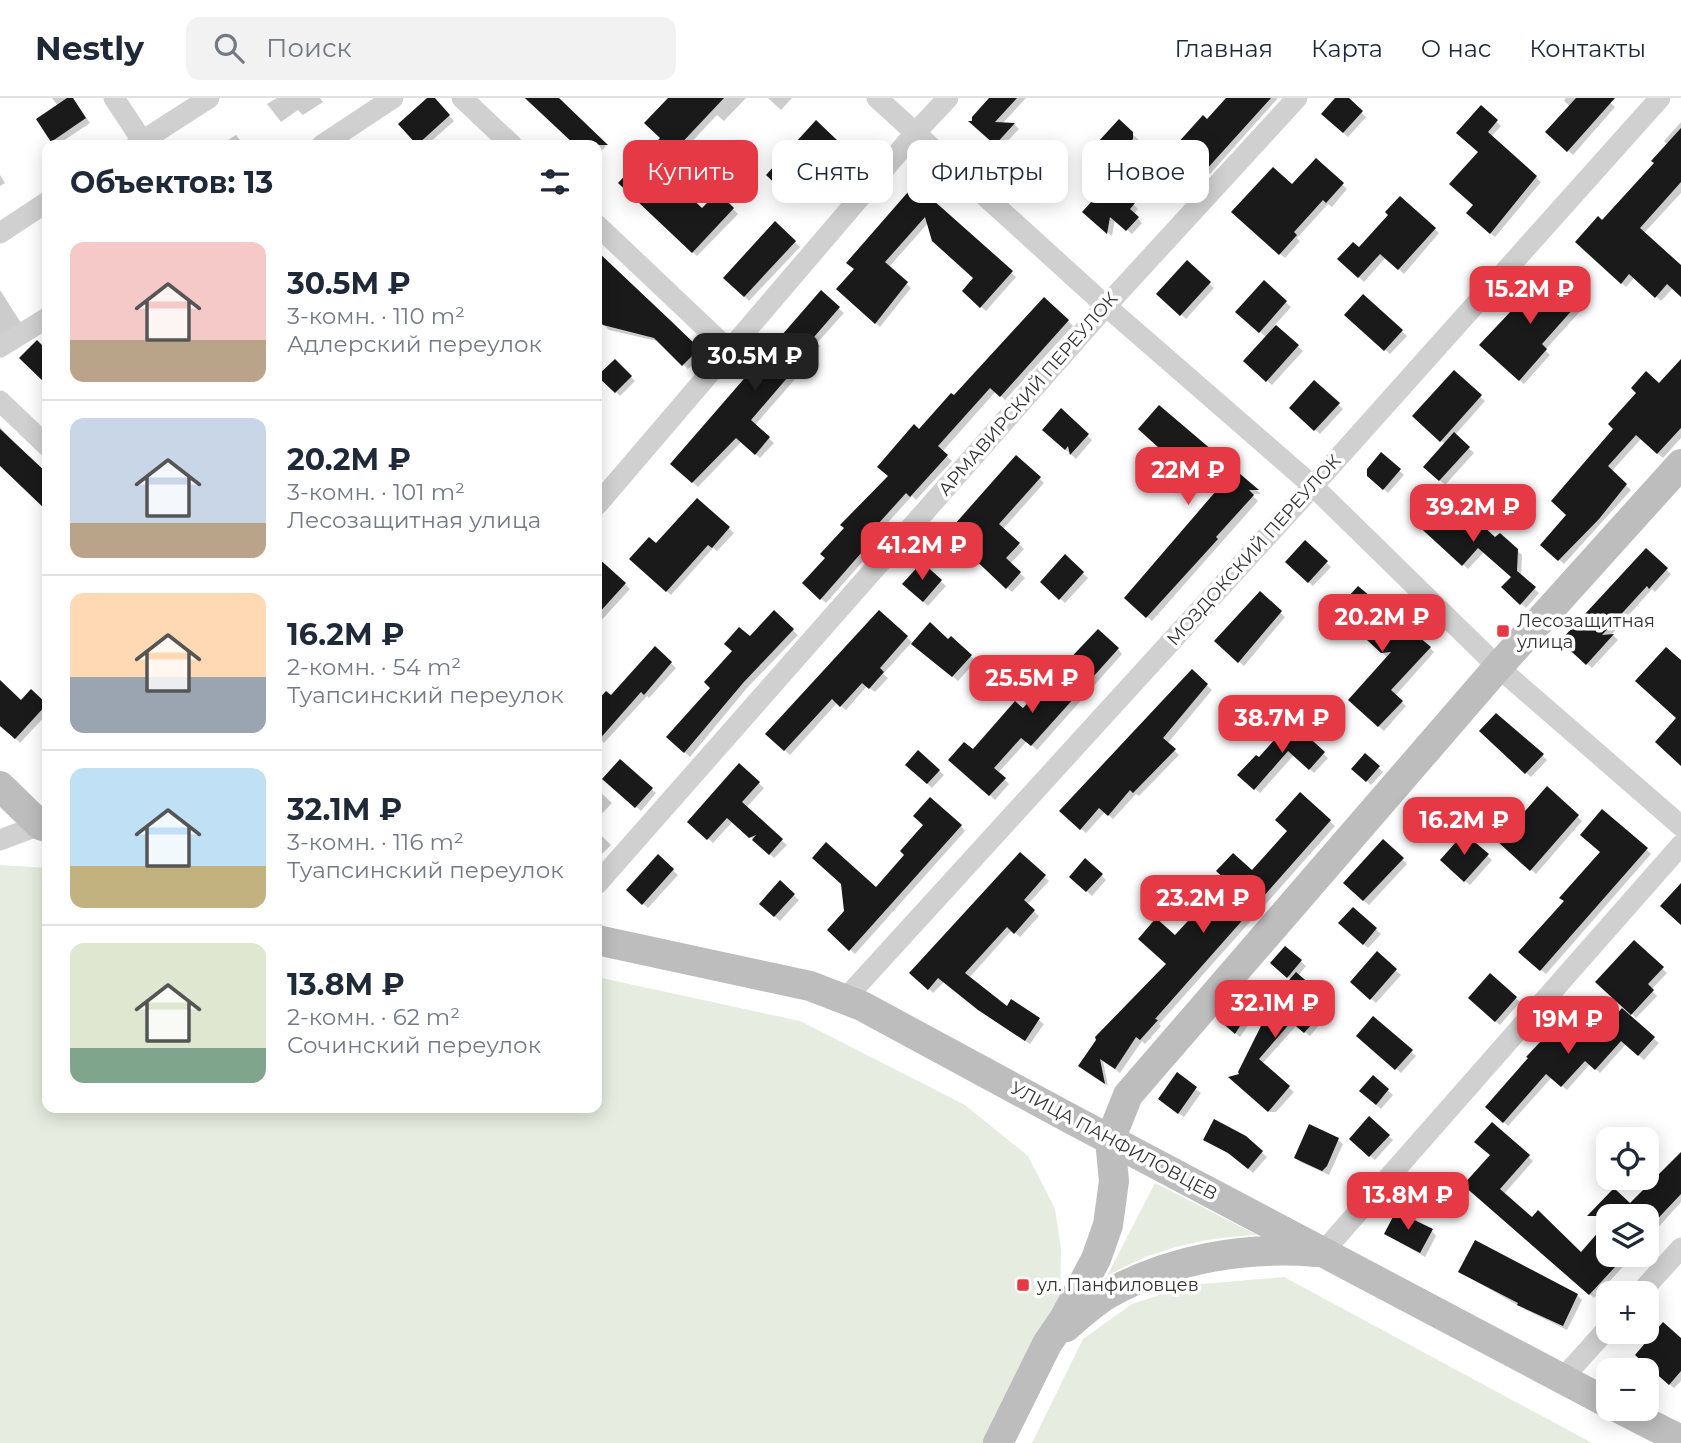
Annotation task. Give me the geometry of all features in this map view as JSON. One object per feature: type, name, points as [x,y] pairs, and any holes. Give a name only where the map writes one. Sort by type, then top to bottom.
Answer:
[{"type":"street","points":[[114,98],[139,140]]},
{"type":"street","points":[[147,140],[209,98]]},
{"type":"street","points":[[330,140],[393,98]]},
{"type":"street","points":[[462,98],[507,140]]},
{"type":"street","points":[[877,98],[1105,306],[1313,486],[1498,667],[1681,826]]},
{"type":"street","points":[[602,499],[915,133],[948,98]]},
{"type":"street","name":"АРМАВИРСКИЙ ПЕРЕУЛОК","points":[[602,878],[1105,306],[1297,98]]},
{"type":"street","name":"МОЗДОКСКИЙ ПЕРЕУЛОК","points":[[845,999],[1313,486],[1660,98]]},
{"type":"street","points":[[0,233],[42,205]]},
{"type":"street","points":[[602,230],[729,351]]},
{"type":"street","points":[[0,347],[42,321]]},
{"type":"street","points":[[0,401],[42,441]]},
{"type":"street","points":[[998,1443],[1046,1343],[1075,1300],[1096,1259],[1108,1224],[1114,1181],[1110,1140],[1128,1095],[1498,667],[1681,464]]},
{"type":"street","points":[[0,786],[42,824]]},
{"type":"street","points":[[0,840],[42,827]]},
{"type":"street","points":[[1046,1343],[1090,1306],[1109,1294],[1139,1279],[1180,1265],[1222,1254],[1297,1250],[1324,1252],[1681,845]]},
{"type":"street","name":"УЛИЦА ПАНФИЛОВЦЕВ","points":[[602,941],[810,986],[862,1006],[1596,1397]]},
{"type":"street","points":[[1651,1281],[1681,1248]]},
{"type":"street","points":[[1562,1379],[1596,1341]]},
{"type":"street","points":[[1644,1421],[1681,1440]]},
{"type":"shaded area","points":[[0,865],[42,868],[42,1113],[602,1113],[602,978],[800,1021],[965,1105],[1028,1156],[1055,1209],[1061,1249],[1060,1307],[991,1443],[0,1443]]},
{"type":"shaded area","points":[[1155,1183],[1257,1235],[1179,1246],[1144,1258],[1107,1276]]},
{"type":"shaded area","points":[[1284,1277],[1592,1443],[1032,1443],[1083,1339],[1132,1304],[1190,1285]]},
{"type":"building","points":[[67,98],[73,98],[86,118],[54,140],[50,140],[36,119]]},
{"type":"building","points":[[427,98],[435,98],[450,115],[422,140],[412,140],[398,124]]},
{"type":"building","points":[[525,98],[559,98],[608,145],[602,145],[602,140],[570,140]]},
{"type":"building","points":[[668,98],[724,98],[684,140],[658,140],[660,138],[644,123]]},
{"type":"building","points":[[989,98],[1017,98],[995,122],[1015,123],[1000,140],[989,140],[968,121],[972,121],[972,117]]},
{"type":"building","points":[[1226,98],[1271,98],[1209,167],[1209,140],[1180,140],[1203,115],[1207,119]]},
{"type":"building","points":[[1335,98],[1349,98],[1363,111],[1343,133],[1321,114]]},
{"type":"building","points":[[1576,98],[1615,98],[1567,152],[1545,132]]},
{"type":"building","points":[[1481,105],[1498,120],[1488,132],[1537,176],[1490,234],[1466,213],[1473,205],[1449,184],[1478,152],[1456,133]]},
{"type":"building","points":[[1119,119],[1133,132],[1132,140],[1100,140]]},
{"type":"building","points":[[816,120],[837,140],[798,140]]},
{"type":"building","points":[[1681,128],[1681,182],[1640,228],[1681,265],[1681,297],[1667,284],[1655,298],[1629,274],[1621,284],[1575,242],[1598,216],[1602,220],[1654,163],[1651,161]]},
{"type":"building","points":[[1316,158],[1344,183],[1326,203],[1323,200],[1294,232],[1297,235],[1279,255],[1231,212],[1273,167],[1292,184]]},
{"type":"building","points":[[772,168],[772,181],[766,175]]},
{"type":"building","points":[[907,193],[907,203],[936,203],[1013,271],[980,308],[962,291],[973,278],[932,241],[925,217],[885,262],[908,282],[875,324],[836,289],[854,269],[846,263]]},
{"type":"building","points":[[1400,196],[1436,228],[1398,270],[1380,254],[1358,278],[1337,259],[1353,242],[1359,247],[1388,215],[1385,212]]},
{"type":"building","points":[[639,203],[697,203],[702,208],[707,203],[729,203],[734,208],[692,253]]},
{"type":"building","points":[[1090,203],[1135,203],[1130,209],[1139,217],[1126,231],[1110,217],[1107,234],[1082,212]]},
{"type":"building","points":[[775,221],[796,241],[744,297],[723,278]]},
{"type":"building","points":[[602,256],[699,349],[682,366],[654,338],[603,325]]},
{"type":"building","points":[[1187,260],[1211,282],[1180,316],[1156,294]]},
{"type":"building","points":[[1549,271],[1581,300],[1542,344],[1547,349],[1519,381],[1479,345]]},
{"type":"building","points":[[1264,280],[1287,301],[1259,333],[1235,312]]},
{"type":"building","points":[[821,290],[840,307],[814,337],[817,340],[797,362],[799,364],[751,420],[770,437],[755,455],[736,438],[692,483],[670,464]]},
{"type":"building","points":[[1363,294],[1403,330],[1384,351],[1344,315]]},
{"type":"building","points":[[1044,297],[1069,320],[1000,397],[990,388],[938,446],[948,455],[910,497],[906,493],[878,524],[883,528],[820,600],[802,583],[825,558],[820,554],[844,528],[840,525],[888,476],[877,467],[914,424],[919,429],[951,393],[954,395]]},
{"type":"building","points":[[1276,325],[1299,345],[1266,382],[1243,361]]},
{"type":"building","points":[[37,340],[42,345],[42,380],[19,358]]},
{"type":"building","points":[[615,359],[632,376],[615,393],[602,381],[602,371]]},
{"type":"building","points":[[1681,359],[1681,428],[1657,454],[1636,435],[1608,466],[1627,484],[1599,519],[1558,561],[1540,545],[1566,515],[1551,501],[1613,429],[1608,424],[1636,393],[1631,388],[1646,371],[1659,383]]},
{"type":"building","points":[[1454,370],[1482,395],[1440,442],[1412,416]]},
{"type":"building","points":[[1314,380],[1340,403],[1314,431],[1289,408]]},
{"type":"building","points":[[1159,405],[1259,490],[1249,490],[1254,495],[1146,618],[1124,598],[1216,491],[1188,468],[1170,488],[1155,475],[1170,458],[1138,429]]},
{"type":"building","points":[[1061,408],[1089,434],[1070,455],[1068,446],[1065,450],[1042,430]]},
{"type":"building","points":[[0,429],[42,468],[42,506],[0,466]]},
{"type":"building","points":[[1454,432],[1470,447],[1439,481],[1423,467]]},
{"type":"building","points":[[1381,452],[1401,469],[1383,490],[1367,476],[1367,469]]},
{"type":"building","points":[[1016,455],[1041,477],[999,524],[1020,543],[1006,558],[1021,572],[1006,589],[947,533]]},
{"type":"building","points":[[1436,496],[1465,522],[1471,515],[1495,537],[1500,533],[1518,549],[1517,571],[1536,587],[1520,605],[1501,587],[1511,577],[1478,548],[1462,566],[1413,521]]},
{"type":"building","points":[[697,498],[730,527],[712,548],[708,545],[666,592],[629,559],[649,537],[656,543]]},
{"type":"building","points":[[1305,540],[1328,561],[1308,583],[1285,562]]},
{"type":"building","points":[[1646,548],[1668,568],[1649,589],[1647,586],[1602,635],[1614,634],[1586,665],[1560,641]]},
{"type":"building","points":[[1065,554],[1084,572],[1059,600],[1040,582]]},
{"type":"building","points":[[602,561],[626,583],[602,609]]},
{"type":"building","points":[[922,562],[942,580],[923,602],[902,584]]},
{"type":"building","points":[[1358,586],[1431,647],[1391,690],[1403,701],[1378,727],[1348,700],[1391,652],[1381,653],[1367,640],[1369,638],[1337,609]]},
{"type":"building","points":[[1260,591],[1282,611],[1238,663],[1214,641]]},
{"type":"building","points":[[774,610],[794,629],[743,683],[684,753],[666,737],[710,688],[704,682],[732,651],[724,644],[739,627],[750,636]]},
{"type":"building","points":[[879,610],[908,636],[880,668],[884,672],[869,689],[862,683],[840,707],[832,699],[784,751],[765,734]]},
{"type":"building","points":[[930,622],[948,639],[951,636],[972,655],[952,677],[911,644]]},
{"type":"building","points":[[1098,629],[1119,648],[1031,746],[1021,738],[994,768],[1006,778],[989,796],[948,760],[964,742],[973,749],[1015,701],[1023,708]]},
{"type":"building","points":[[655,646],[672,662],[644,695],[641,692],[602,736],[602,695],[606,691],[611,695]]},
{"type":"building","points":[[1666,647],[1681,660],[1681,766],[1655,742],[1676,718],[1635,681]]},
{"type":"building","points":[[1192,669],[1208,684],[1163,738],[1176,749],[1133,793],[1130,790],[1108,816],[1099,808],[1080,830],[1059,811]]},
{"type":"building","points":[[0,680],[21,700],[31,689],[42,699],[42,709],[15,739],[0,726]]},
{"type":"building","points":[[1496,713],[1544,754],[1525,774],[1479,731]]},
{"type":"building","points":[[1291,721],[1325,752],[1309,770],[1288,751],[1254,790],[1237,775],[1256,755],[1259,757]]},
{"type":"building","points":[[918,750],[940,770],[927,784],[905,765]]},
{"type":"building","points":[[1365,753],[1380,766],[1366,782],[1351,769]]},
{"type":"building","points":[[620,759],[653,788],[635,808],[602,779]]},
{"type":"building","points":[[739,763],[760,782],[742,802],[783,839],[769,855],[752,840],[756,835],[749,838],[727,818],[707,840],[687,822]]},
{"type":"building","points":[[1547,786],[1579,815],[1530,871],[1498,842]]},
{"type":"building","points":[[1300,792],[1331,820],[1155,1019],[1158,1020],[1140,1040],[1136,1037],[1115,1069],[1100,1059],[1105,1084],[1078,1066],[1096,1040],[1095,1037],[1166,964],[1138,939],[1156,918],[1175,935],[1198,910],[1207,917],[1234,887],[1216,871],[1233,853],[1252,870],[1287,831],[1275,820]]},
{"type":"building","points":[[930,797],[962,825],[849,951],[827,930],[844,911],[841,884],[812,858],[826,842],[876,887],[904,855],[900,851],[923,825],[913,816]]},
{"type":"building","points":[[1602,809],[1648,848],[1540,971],[1518,952],[1564,901],[1559,898],[1600,852],[1580,835]]},
{"type":"building","points":[[1464,833],[1489,854],[1464,882],[1440,860]]},
{"type":"building","points":[[1383,839],[1404,858],[1363,901],[1343,883]]},
{"type":"building","points":[[1020,852],[1046,875],[1024,900],[1035,910],[1014,934],[1007,927],[965,973],[1007,1006],[1011,999],[1040,1018],[1025,1041],[978,1010],[938,978],[928,990],[909,973]]},
{"type":"building","points":[[658,854],[674,869],[642,905],[626,890]]},
{"type":"building","points":[[1085,858],[1103,874],[1086,892],[1069,877]]},
{"type":"building","points":[[780,880],[795,894],[774,917],[759,904]]},
{"type":"building","points":[[1681,883],[1681,925],[1660,906]]},
{"type":"building","points":[[1353,907],[1377,928],[1363,945],[1338,923]]},
{"type":"building","points":[[1634,940],[1664,967],[1648,984],[1654,990],[1631,1015],[1595,982]]},
{"type":"building","points":[[1285,946],[1302,960],[1287,978],[1270,963]]},
{"type":"building","points":[[1377,951],[1397,969],[1370,1000],[1350,982]]},
{"type":"building","points":[[1296,972],[1319,992],[1306,1006],[1318,1017],[1304,1033],[1291,1022],[1259,1059],[1290,1086],[1268,1112],[1228,1077],[1239,1074],[1261,1026],[1253,1022]]},
{"type":"building","points":[[1490,973],[1517,997],[1495,1022],[1468,998]]},
{"type":"building","points":[[1234,1004],[1247,1015],[1235,1034],[1220,1021]]},
{"type":"building","points":[[1622,1008],[1655,1037],[1638,1056],[1621,1041],[1595,1070],[1585,1061],[1561,1087],[1546,1074],[1503,1123],[1485,1107],[1528,1058],[1526,1057],[1571,1009],[1599,1034]]},
{"type":"building","points":[[1373,1016],[1413,1050],[1395,1070],[1356,1036]]},
{"type":"building","points":[[1177,1072],[1197,1087],[1178,1114],[1158,1099]]},
{"type":"building","points":[[1373,1075],[1389,1089],[1376,1105],[1359,1091]]},
{"type":"building","points":[[1369,1116],[1390,1135],[1369,1157],[1349,1139]]},
{"type":"building","points":[[1214,1119],[1246,1136],[1263,1151],[1248,1169],[1228,1153],[1203,1140]]},
{"type":"building","points":[[1492,1122],[1530,1155],[1500,1189],[1532,1217],[1538,1210],[1581,1252],[1596,1235],[1596,1267],[1615,1267],[1602,1281],[1596,1281],[1596,1287],[1589,1295],[1463,1185],[1490,1155],[1474,1142]]},
{"type":"building","points":[[1309,1124],[1339,1138],[1327,1166],[1322,1171],[1294,1158]]},
{"type":"building","points":[[1681,1152],[1681,1194],[1659,1217],[1659,1204],[1599,1204],[1612,1190],[1616,1190],[1630,1203],[1643,1190],[1659,1190],[1659,1174]]},
{"type":"building","points":[[1596,1207],[1596,1216],[1587,1216]]},
{"type":"building","points":[[1396,1211],[1433,1229],[1420,1253],[1384,1234]]},
{"type":"building","points":[[1475,1240],[1578,1294],[1563,1326],[1517,1305],[1518,1303],[1458,1272]]},
{"type":"building","points":[[1663,1322],[1681,1338],[1681,1371],[1669,1385],[1659,1376],[1659,1358],[1638,1358],[1635,1355],[1644,1344],[1659,1344],[1659,1327]]},
{"type":"place","name":"Лесозащитная улица","points":[[1503,631]]},
{"type":"place","name":"ул. Панфиловцев","points":[[1023,1285]]}]
